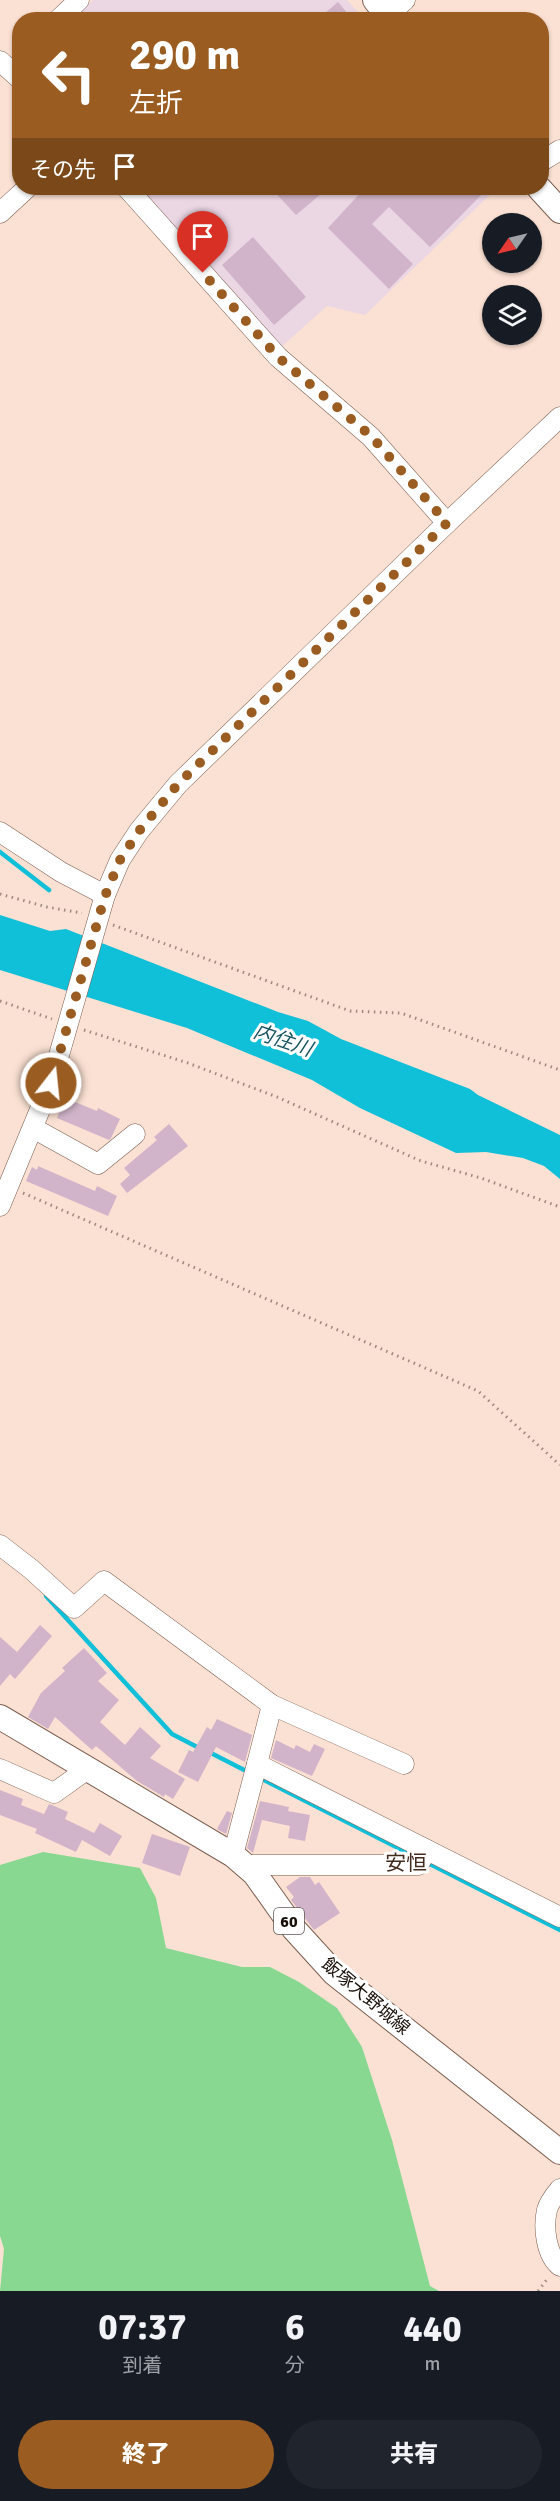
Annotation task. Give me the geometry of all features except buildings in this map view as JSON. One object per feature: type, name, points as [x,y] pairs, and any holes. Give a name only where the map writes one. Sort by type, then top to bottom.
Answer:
[{"type":"main road","points":[[545,195],[560,211]]},
{"type":"main road","name":"飯塚大野城線","points":[[0,1717],[89,1768],[239,1860],[255,1874],[294,1929],[334,1973],[560,2152]]},
{"type":"street","points":[[66,12],[79,0]]},
{"type":"street","points":[[0,213],[19,195]]},
{"type":"street","points":[[133,195],[278,357],[371,436],[447,523]]},
{"type":"street","points":[[0,1206],[51,1083],[105,896],[120,860],[139,831],[178,784],[447,523],[560,417]]},
{"type":"street","points":[[0,832],[61,872],[105,896]]},
{"type":"street","points":[[33,1128],[98,1164],[135,1134]]},
{"type":"street","points":[[0,1545],[31,1569],[74,1608],[104,1581],[272,1705],[404,1764]]},
{"type":"street","points":[[272,1705],[254,1773],[239,1860],[423,1858]]},
{"type":"street","points":[[0,1769],[54,1793],[89,1768]]},
{"type":"street","points":[[254,1773],[423,1858],[560,1917]]},
{"type":"street","points":[[560,2189],[550,2202],[547,2212],[549,2254],[560,2266]]},
{"type":"path","points":[[0,894],[98,919],[350,1011],[401,1013],[560,1070]]},
{"type":"path","points":[[0,1001],[188,1063],[277,1097],[421,1161],[481,1178],[560,1207]]},
{"type":"path","points":[[8,1187],[478,1391],[560,1465]]},
{"type":"shaded area","points":[[93,0],[347,0],[358,12],[80,12]]},
{"type":"shaded area","points":[[145,195],[490,195],[365,315],[327,306],[281,347]]},
{"type":"green space","points":[[43,1852],[140,1868],[156,1898],[166,1948],[242,1967],[270,1967],[299,1982],[337,2008],[362,2047],[392,2140],[430,2286],[439,2291],[0,2291],[4,2249],[0,2236],[0,1865]]},
{"type":"water","name":"内住川","points":[[0,915],[50,931],[66,929],[278,1012],[308,1021],[341,1039],[470,1089],[560,1135],[560,1179],[544,1166],[523,1158],[486,1152],[456,1153],[360,1108],[312,1080],[187,1028],[0,970]]},
{"type":"waterway","points":[[0,852],[49,890]]},
{"type":"waterway","points":[[46,1596],[172,1734],[201,1749]]},
{"type":"waterway","points":[[209,1752],[250,1773]]},
{"type":"waterway","points":[[260,1778],[416,1857]]},
{"type":"waterway","points":[[426,1862],[560,1930]]},
{"type":"district","name":"安恒","points":[[406,1863]]},
{"type":"route","points":[[51,1083],[105,896],[120,860],[139,831],[178,784],[447,523],[371,436],[278,357],[203,273]]}]
